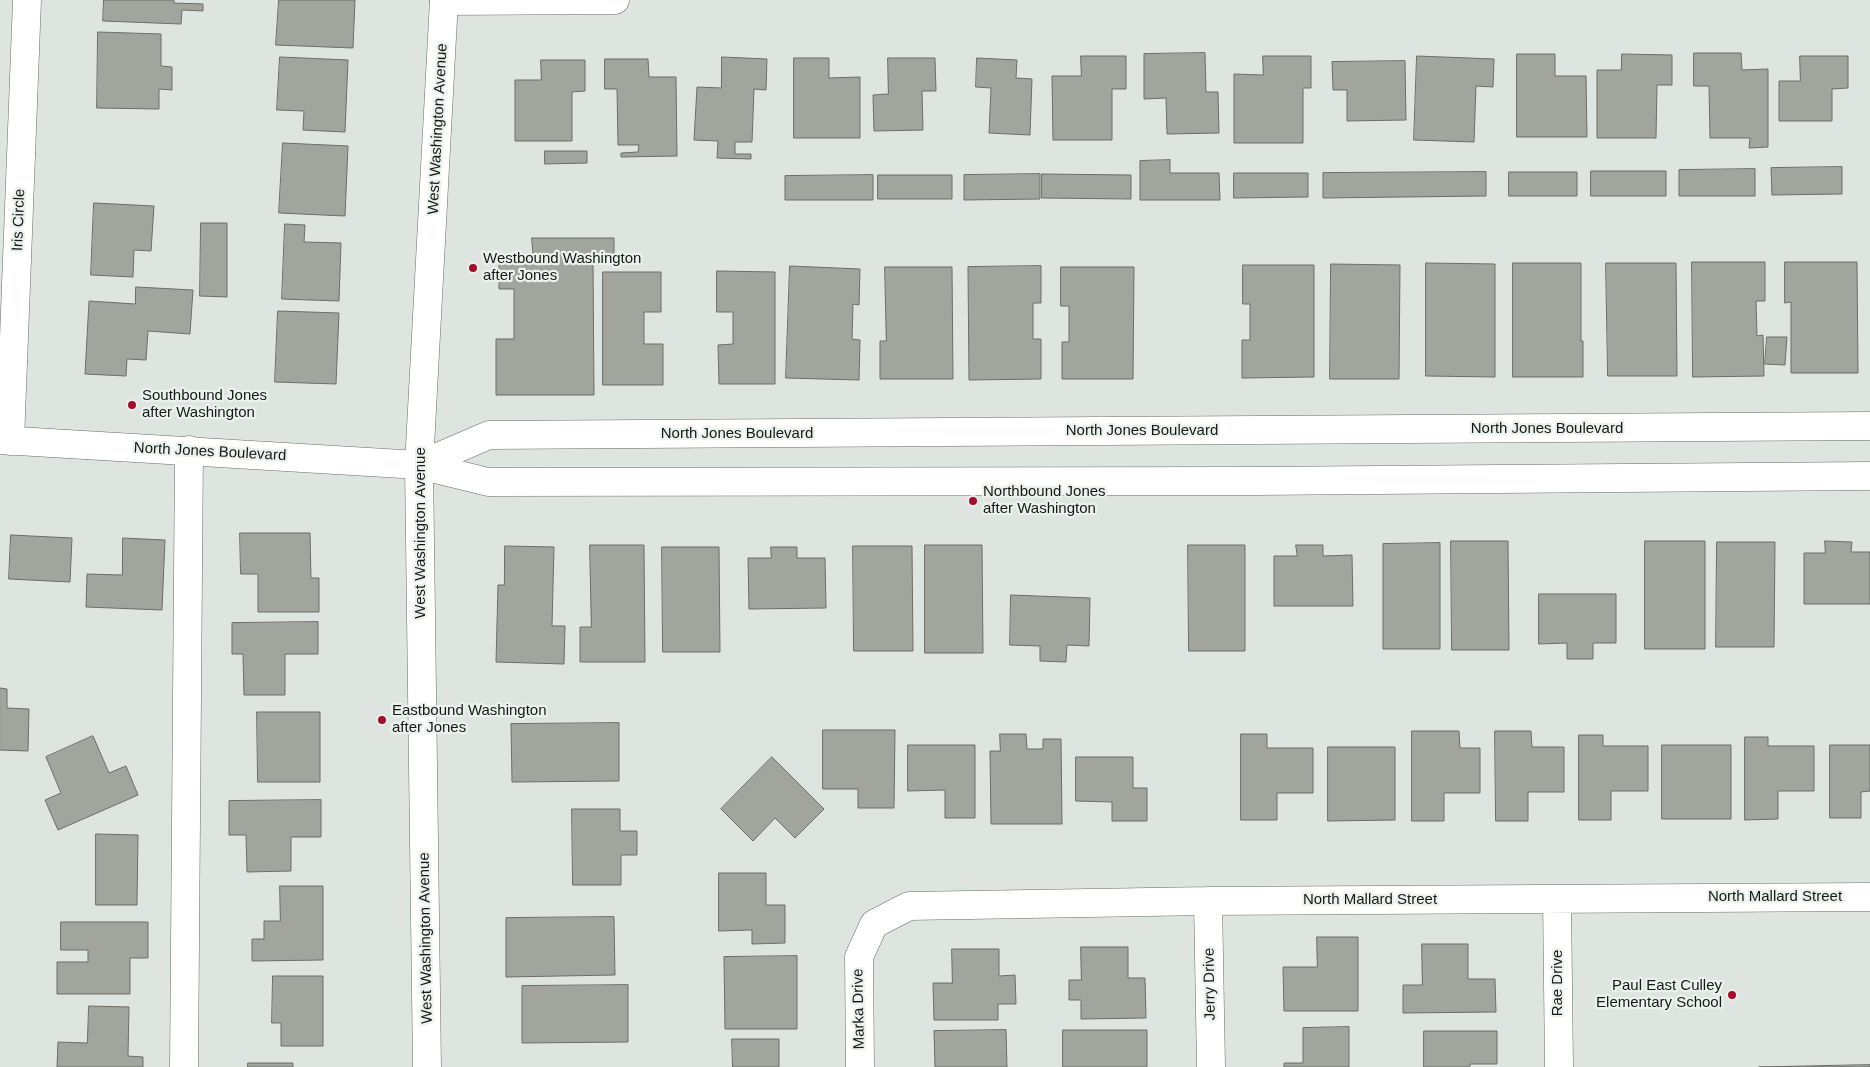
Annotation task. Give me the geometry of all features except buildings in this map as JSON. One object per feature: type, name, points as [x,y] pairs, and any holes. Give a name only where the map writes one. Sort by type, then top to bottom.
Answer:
[{"type":"main road","name":"Iris Circle","points":[[5,440],[27,0]]},
{"type":"main road","points":[[444,0],[615,0]]},
{"type":"main road","name":"West Washington Avenue","points":[[427,1067],[420,465],[444,0]]},
{"type":"main road","name":"North Jones Boulevard","points":[[420,465],[490,435],[1870,426]]},
{"type":"main road","name":"North Jones Boulevard","points":[[5,440],[420,465],[488,482],[1870,476]]},
{"type":"main road","points":[[184,1067],[188,450]]},
{"type":"main road","name":"North Mallard Street","points":[[874,924],[909,906],[1208,901],[1870,897]]},
{"type":"main road","name":"Rae Drive","points":[[1557,899],[1559,1067]]},
{"type":"main road","name":"Jerry Drive","points":[[1208,901],[1211,1067]]},
{"type":"main road","name":"Marka Drive","points":[[860,1067],[859,957],[874,924]]},
{"type":"place","name":"Westbound Washington after Jones","points":[[473,268]]},
{"type":"place","name":"Southbound Jones after Washington","points":[[132,405]]},
{"type":"place","name":"Northbound Jones after Washington","points":[[973,501]]},
{"type":"place","name":"Eastbound Washington after Jones","points":[[382,720]]},
{"type":"place","name":"Paul East Culley Elementary School","points":[[1732,995]]}]
